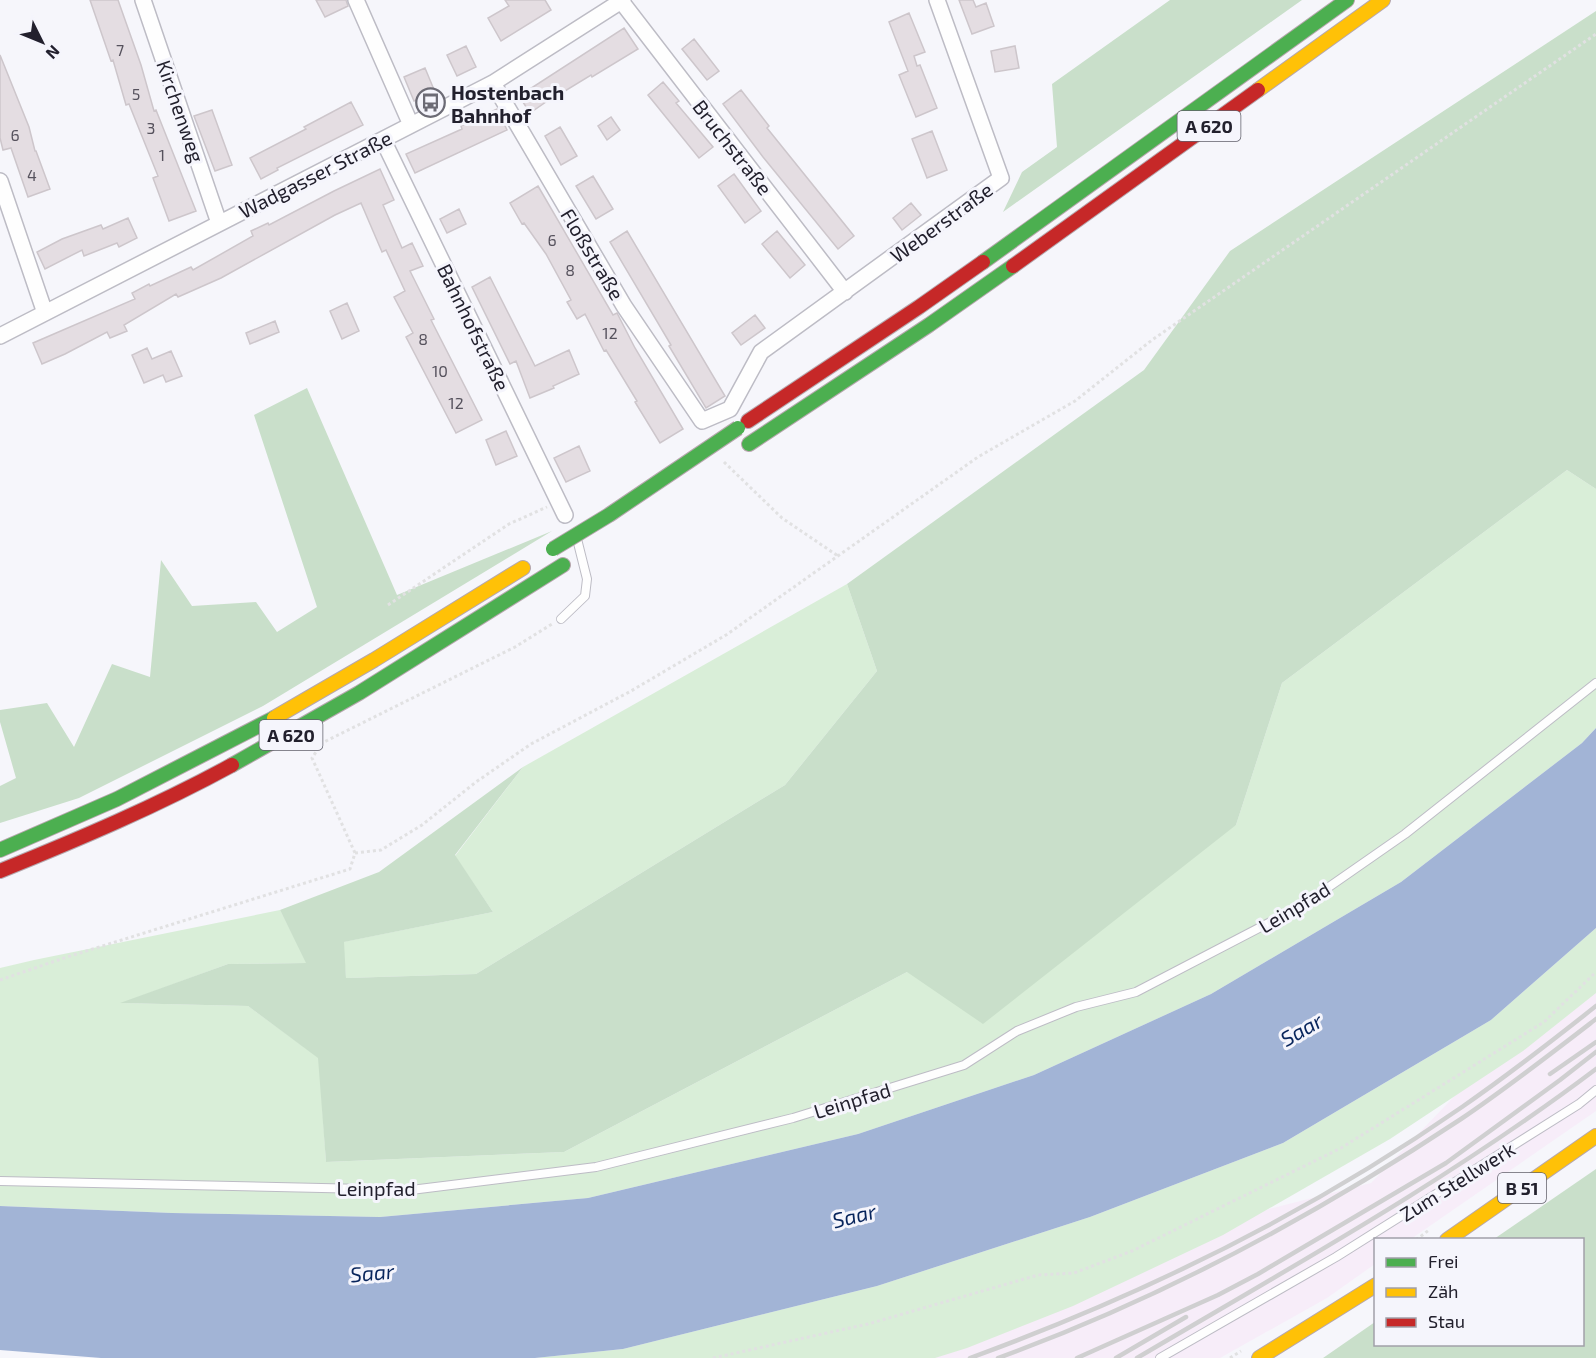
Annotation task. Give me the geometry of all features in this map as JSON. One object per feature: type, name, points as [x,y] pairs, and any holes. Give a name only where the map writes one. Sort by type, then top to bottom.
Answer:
[{"type":"main road","name":"A 620","points":[[0,850],[151,783],[263,726],[354,673],[609,515],[928,300],[1099,180],[1347,0]]},
{"type":"main road","name":"A 620","points":[[744,447],[939,318],[1110,198],[1383,0]]},
{"type":"main road","name":"A 620","points":[[0,871],[73,842],[168,798],[274,744],[447,641],[563,565],[587,544]]},
{"type":"main road","name":"B 51","points":[[1448,1238],[1596,1136]]},
{"type":"main road","points":[[1259,1358],[1374,1286]]},
{"type":"street","name":"Kirchenweg","points":[[143,0],[219,223]]},
{"type":"street","points":[[356,0],[411,125]]},
{"type":"street","name":"Weberstraße","points":[[845,292],[1001,178],[937,0]]},
{"type":"street","name":"Wadgasser Straße","points":[[0,336],[493,82],[622,1]]},
{"type":"street","name":"Bruchstraße","points":[[622,1],[845,292]]},
{"type":"street","name":"Floßstraße","points":[[493,82],[624,306],[702,421],[730,409],[761,352],[845,292]]},
{"type":"street","name":"Bahnhofstraße","points":[[383,140],[562,508]]},
{"type":"street","points":[[0,181],[45,313]]},
{"type":"lane","points":[[561,619],[585,596],[587,579],[587,544],[562,508]]},
{"type":"lane","name":"Leinpfad","points":[[0,1181],[411,1190],[596,1167],[816,1111],[964,1065],[1017,1030],[1076,1006],[1136,992],[1303,905],[1405,834],[1596,683]]},
{"type":"lane","name":"Zum Stellwerk","points":[[1160,1358],[1336,1257],[1579,1104],[1596,1090]]},
{"type":"path","points":[[355,853],[381,850],[422,825],[476,782],[531,744],[631,691],[726,634],[978,457],[1075,401],[1162,333],[1596,34]]},
{"type":"path","points":[[733,472],[782,518],[838,556]]},
{"type":"path","points":[[388,605],[509,524],[562,508]]},
{"type":"path","points":[[0,980],[350,869],[355,853],[312,758],[322,743],[515,647],[561,619]]},
{"type":"path","points":[[713,1358],[868,1324],[1038,1275],[1074,1273],[1132,1251],[1341,1148],[1544,1022],[1596,972]]},
{"type":"shaded area","points":[[1596,949],[1596,1111],[1412,1238],[1374,1238],[1374,1265],[1327,1298],[1220,1358],[852,1358],[911,1300],[1371,1183]]},
{"type":"green space","points":[[1170,0],[1302,0],[1003,212],[1022,172],[1057,147],[1052,84]]},
{"type":"green space","points":[[1596,11],[1596,489],[1567,470],[1282,683],[1236,825],[983,1024],[907,972],[564,1152],[326,1162],[318,1058],[248,1006],[120,1003],[228,964],[306,963],[280,910],[379,872],[523,767],[455,855],[493,912],[344,942],[346,978],[476,974],[785,785],[877,671],[847,584],[1144,370],[1230,251]]},
{"type":"green space","points":[[307,388],[397,595],[552,531],[263,706],[79,798],[0,823],[0,786],[16,778],[0,722],[0,710],[47,703],[74,747],[112,664],[150,677],[161,560],[192,606],[256,602],[277,632],[317,607],[254,415]]},
{"type":"green space","points":[[1567,470],[1596,489],[1596,728],[1582,743],[1401,882],[1211,994],[1034,1075],[858,1134],[588,1198],[380,1217],[172,1213],[0,1206],[0,968],[280,910],[307,963],[228,964],[122,1003],[248,1006],[319,1058],[326,1162],[564,1152],[907,972],[1236,825],[1282,683]]},
{"type":"green space","points":[[847,584],[877,671],[785,785],[476,974],[346,978],[343,942],[493,912],[455,856],[523,767]]},
{"type":"green space","points":[[1596,928],[1596,993],[1523,1051],[1390,1139],[1223,1235],[1073,1306],[967,1348],[935,1358],[535,1358],[623,1349],[877,1286],[1090,1217],[1283,1143],[1491,1020]]},
{"type":"green space","points":[[1596,1169],[1596,1358],[1323,1358],[1374,1323],[1374,1346],[1584,1346],[1584,1238],[1495,1238]]},
{"type":"water","name":"Saar","points":[[1596,728],[1596,928],[1491,1020],[1283,1143],[1090,1217],[877,1286],[623,1349],[535,1358],[101,1358],[0,1350],[0,1206],[172,1213],[380,1217],[588,1198],[858,1134],[1034,1075],[1211,994],[1401,882],[1582,743]]},
{"type":"building","points":[[90,0],[118,0],[141,65],[154,111],[156,110],[196,211],[169,221],[153,178],[158,176],[129,104],[126,105],[113,60],[111,61]]},
{"type":"building","points":[[316,0],[346,0],[348,6],[325,17]]},
{"type":"building","points":[[505,0],[545,0],[551,10],[501,41],[488,18],[509,6]]},
{"type":"building","points":[[959,0],[973,0],[976,7],[986,3],[994,26],[972,34]]},
{"type":"building","points":[[909,13],[925,52],[914,56],[917,66],[920,65],[937,108],[916,117],[899,75],[908,71],[889,22]]},
{"type":"building","points":[[624,28],[638,49],[592,77],[591,75],[559,93],[530,113],[519,96]]},
{"type":"building","points":[[694,39],[719,71],[707,80],[682,49]]},
{"type":"building","points":[[466,46],[476,67],[457,76],[447,55]]},
{"type":"building","points":[[1015,46],[1019,68],[995,72],[991,51]]},
{"type":"building","points":[[0,55],[29,127],[35,151],[50,189],[28,197],[11,148],[3,150],[0,138]]},
{"type":"building","points":[[425,68],[435,92],[414,101],[404,77]]},
{"type":"building","points":[[663,82],[679,101],[676,103],[713,147],[699,158],[648,95]]},
{"type":"building","points":[[741,90],[769,126],[767,128],[854,236],[838,249],[723,104]]},
{"type":"building","points":[[351,102],[363,125],[277,168],[278,170],[261,179],[250,158]]},
{"type":"building","points":[[497,109],[507,130],[415,173],[406,154],[462,129],[461,126]]},
{"type":"building","points":[[212,110],[232,165],[215,171],[194,116]]},
{"type":"building","points":[[611,117],[620,130],[607,140],[598,126]]},
{"type":"building","points":[[560,127],[577,156],[561,165],[545,136]]},
{"type":"building","points":[[932,131],[947,170],[927,178],[912,139]]},
{"type":"building","points":[[380,169],[394,200],[383,205],[402,248],[412,243],[423,266],[410,271],[434,319],[431,320],[482,420],[456,433],[406,337],[413,333],[394,297],[405,291],[386,250],[382,252],[361,203],[221,278],[178,297],[176,294],[124,325],[127,331],[110,338],[107,332],[42,364],[33,343],[135,299],[132,293],[149,284],[150,286],[191,267],[193,270],[253,236],[251,231],[268,223],[269,225]]},
{"type":"building","points":[[734,174],[761,211],[745,223],[718,186]]},
{"type":"building","points":[[593,176],[613,209],[596,219],[576,186]]},
{"type":"building","points":[[538,186],[613,315],[617,313],[683,429],[660,443],[606,350],[604,351],[585,314],[577,319],[567,302],[571,300],[546,254],[524,223],[522,224],[510,203]]},
{"type":"building","points":[[911,203],[921,215],[902,230],[893,218]]},
{"type":"building","points":[[459,209],[466,224],[447,233],[440,219]]},
{"type":"building","points":[[128,218],[137,238],[119,247],[117,243],[84,256],[82,250],[45,269],[37,252],[62,239],[101,225],[103,229]]},
{"type":"building","points":[[627,231],[725,396],[706,408],[610,242]]},
{"type":"building","points":[[777,231],[805,265],[790,278],[762,244]]},
{"type":"building","points":[[490,277],[535,366],[569,350],[579,374],[530,398],[516,361],[510,364],[472,287]]},
{"type":"building","points":[[347,303],[359,331],[342,339],[330,311]]},
{"type":"building","points":[[755,315],[765,328],[741,345],[732,333]]},
{"type":"building","points":[[275,321],[279,332],[250,344],[246,333]]},
{"type":"building","points":[[147,348],[152,359],[171,351],[182,376],[166,382],[163,375],[144,383],[132,355]]},
{"type":"building","points":[[506,431],[517,456],[496,465],[486,440]]},
{"type":"building","points":[[579,446],[590,471],[566,482],[554,458]]},
{"type":"railway","points":[[970,1358],[1099,1307],[1162,1279],[1286,1216],[1346,1182],[1462,1107],[1596,1006]]},
{"type":"railway","points":[[998,1358],[1059,1335],[1178,1282],[1294,1221],[1350,1189],[1461,1119],[1596,1019]]},
{"type":"railway","points":[[1550,1074],[1596,1042]]},
{"type":"railway","points":[[1077,1358],[1218,1295],[1258,1274],[1446,1163],[1596,1052]]},
{"type":"railway","points":[[1137,1358],[1429,1184],[1596,1069]]},
{"type":"railway","points":[[1116,1358],[1186,1317]]},
{"type":"traffic: fast","points":[[983,262],[1347,0]]},
{"type":"traffic: fast","points":[[749,444],[929,325],[1013,266]]},
{"type":"traffic: fast","points":[[553,549],[609,515],[738,428]]},
{"type":"traffic: fast","points":[[232,765],[359,693],[563,565]]},
{"type":"traffic: fast","points":[[0,850],[117,799],[274,718]]},
{"type":"traffic: slow","points":[[1258,90],[1383,0]]},
{"type":"traffic: slow","points":[[274,718],[374,660],[523,568]]},
{"type":"traffic: slow","points":[[1450,1238],[1596,1136]]},
{"type":"traffic: slow","points":[[1259,1358],[1374,1286]]},
{"type":"traffic: jam","points":[[1013,266],[1258,90]]},
{"type":"traffic: jam","points":[[748,421],[983,262]]},
{"type":"traffic: jam","points":[[0,871],[118,821],[232,765]]},
{"type":"place","name":"Hostenbach Bahnhof","points":[[430,103]]}]
